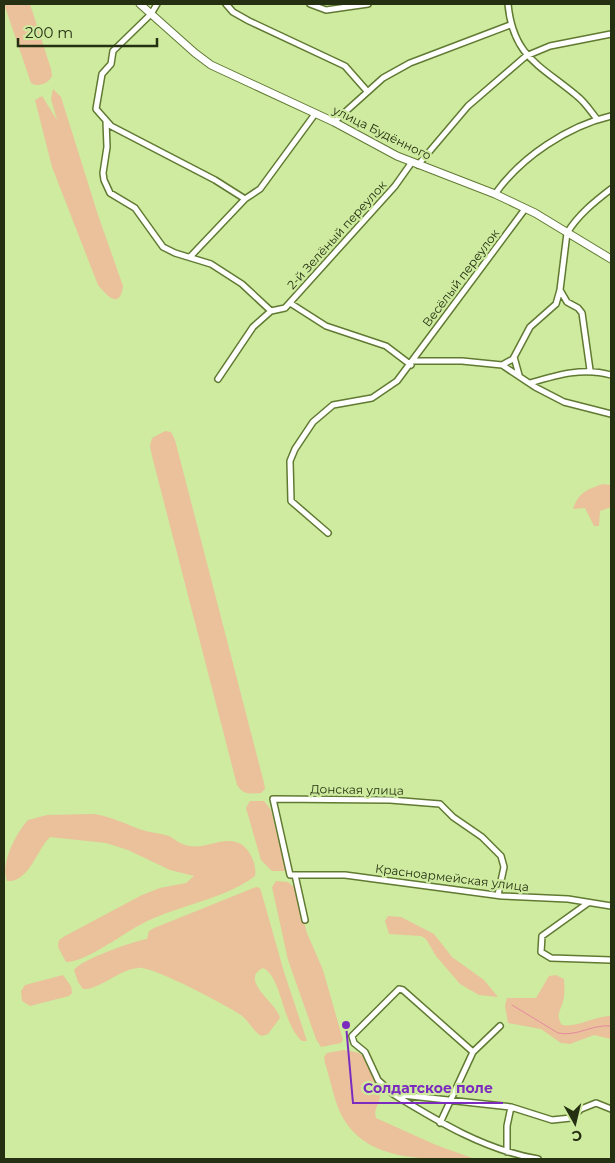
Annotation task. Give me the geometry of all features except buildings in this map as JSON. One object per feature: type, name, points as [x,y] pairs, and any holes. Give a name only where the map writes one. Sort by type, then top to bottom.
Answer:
[{"type":"main road","name":"улица Будённого","points":[[140,4],[211,65],[334,122],[416,164],[495,194],[525,209],[611,259]]},
{"type":"street","points":[[157,4],[151,14],[116,46],[111,64],[102,74],[96,109],[106,121],[143,144],[215,180],[244,199]]},
{"type":"street","points":[[226,4],[232,12],[249,21],[345,66],[367,91]]},
{"type":"street","points":[[310,4],[326,10],[368,4]]},
{"type":"street","points":[[508,4],[510,25],[526,56],[578,97],[597,119]]},
{"type":"street","points":[[334,122],[367,91],[384,78],[410,63],[510,25]]},
{"type":"street","name":"2-й Зелёный переулок","points":[[218,379],[253,327],[271,311],[281,310],[290,303],[468,106],[526,56],[550,46],[611,34]]},
{"type":"street","points":[[190,257],[244,199],[260,189],[315,114]]},
{"type":"street","points":[[495,194],[530,156],[597,119],[611,116]]},
{"type":"street","points":[[106,121],[107,147],[103,173],[110,192],[134,208],[163,247],[211,264],[242,284],[271,311]]},
{"type":"street","points":[[502,365],[514,356],[530,327],[556,304],[560,290],[567,233],[590,205],[611,189]]},
{"type":"street","name":"Весёлый переулок","points":[[328,533],[291,501],[289,467],[295,449],[313,422],[333,405],[372,398],[388,389],[413,363],[525,209]]},
{"type":"street","points":[[560,290],[567,302],[578,308],[582,313],[590,370]]},
{"type":"street","points":[[290,303],[326,326],[386,346],[413,363],[462,361],[502,365],[564,402],[611,414]]},
{"type":"street","points":[[514,356],[519,376]]},
{"type":"street","points":[[530,383],[590,370],[611,375]]},
{"type":"street","name":"Донская улица","points":[[292,875],[273,799],[390,800],[440,804],[453,817],[482,837],[501,856],[504,867],[498,895]]},
{"type":"street","points":[[292,875],[305,920]]},
{"type":"street","name":"Красноармейская улица","points":[[292,875],[345,875],[498,895],[568,899],[610,907]]},
{"type":"street","points":[[588,903],[542,936],[540,949],[545,956],[611,960]]},
{"type":"street","points":[[473,1052],[403,990],[395,990],[352,1036],[354,1043],[365,1052],[378,1080],[392,1094],[440,1123],[465,1135],[507,1152],[538,1159]]},
{"type":"street","points":[[440,1123],[449,1099],[473,1052],[500,1026]]},
{"type":"street","points":[[392,1094],[511,1107],[552,1120],[571,1118],[582,1109],[596,1103],[611,1110]]},
{"type":"street","points":[[507,1152],[507,1126],[511,1107]]},
{"type":"shaded area","points":[[4,4],[30,4],[51,69],[51,79],[46,83],[37,85],[31,83]]},
{"type":"shaded area","points":[[53,89],[61,97],[98,215],[123,286],[119,298],[116,299],[105,293],[98,285],[52,167],[35,100],[42,96],[57,120],[51,99]]},
{"type":"shaded area","points":[[165,431],[171,432],[175,440],[264,783],[265,789],[261,793],[251,794],[245,792],[237,785],[152,456],[150,446],[152,438]]},
{"type":"shaded area","points":[[603,484],[611,485],[611,507],[600,511],[599,526],[594,526],[585,508],[573,509],[584,492]]},
{"type":"shaded area","points":[[250,801],[264,801],[271,810],[286,871],[272,871],[261,860],[246,808]]},
{"type":"shaded area","points":[[94,814],[145,831],[169,836],[187,845],[202,846],[227,841],[239,843],[243,845],[252,857],[255,876],[228,891],[152,919],[82,958],[66,962],[58,947],[59,940],[142,895],[160,888],[186,883],[194,876],[170,870],[128,850],[106,843],[50,837],[27,871],[15,880],[7,881],[5,874],[10,849],[28,820],[47,815]]},
{"type":"shaded area","points":[[276,881],[288,882],[295,888],[307,933],[323,970],[343,1040],[341,1043],[321,1047],[316,1039],[288,960],[272,887]]},
{"type":"shaded area","points":[[256,887],[260,888],[261,891],[284,972],[307,1041],[302,1041],[295,1033],[274,981],[263,968],[256,973],[257,985],[278,1012],[280,1018],[268,1034],[262,1036],[241,1015],[233,1010],[172,979],[145,969],[131,969],[88,989],[83,989],[78,982],[74,970],[86,961],[131,943],[147,939],[149,931],[154,928]]},
{"type":"shaded area","points":[[388,916],[401,917],[434,934],[452,957],[484,980],[498,997],[479,995],[460,984],[436,956],[426,939],[421,936],[389,934],[385,921]]},
{"type":"shaded area","points":[[63,975],[71,986],[72,993],[69,996],[30,1006],[22,1001],[21,991],[25,985]]},
{"type":"shaded area","points":[[556,975],[564,979],[564,996],[559,1014],[562,1025],[573,1025],[611,1016],[611,1039],[594,1035],[570,1044],[561,1043],[541,1029],[508,1023],[505,1006],[507,998],[536,998],[549,976]]},
{"type":"shaded area","points":[[343,1050],[362,1055],[369,1068],[380,1095],[375,1111],[376,1118],[436,1145],[475,1159],[419,1158],[401,1155],[384,1151],[354,1133],[343,1118],[337,1105],[324,1057],[327,1053]]},
{"type":"waterway","points":[[512,1005],[558,1033],[565,1034],[611,1026]]},
{"type":"place","name":"Солдатское поле","points":[[346,1025]]}]
